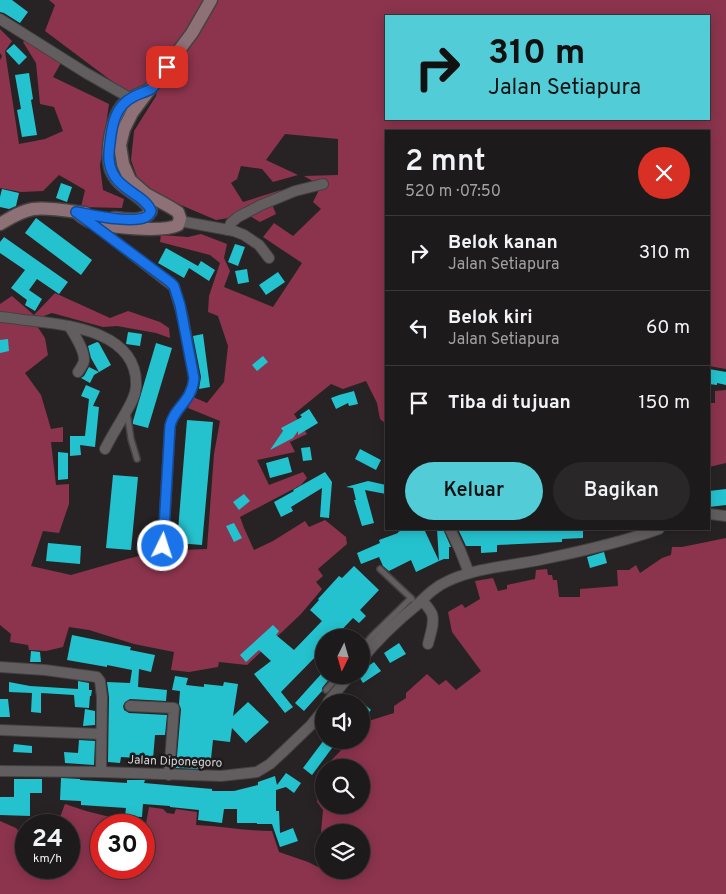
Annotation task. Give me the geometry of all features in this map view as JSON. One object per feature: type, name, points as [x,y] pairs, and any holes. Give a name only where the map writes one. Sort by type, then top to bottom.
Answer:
[{"type":"street","points":[[89,221],[153,230],[174,228],[178,225],[180,215],[178,212],[146,194],[130,180],[122,164],[120,145],[124,129],[132,113],[192,33],[210,0]]},
{"type":"street","points":[[0,19],[130,98]]},
{"type":"street","points":[[0,224],[31,209],[42,208],[128,219],[148,216],[151,211],[150,208],[116,178],[110,167],[108,156],[113,122],[117,114],[130,98],[151,89]]},
{"type":"street","points":[[228,230],[235,219],[254,208],[295,191],[323,184]]},
{"type":"street","points":[[76,212],[174,286],[183,318],[194,378],[193,388],[171,420],[163,546]]},
{"type":"street","points":[[180,221],[234,231],[244,235],[258,245],[269,258]]},
{"type":"street","points":[[0,317],[87,330],[113,342],[125,353],[132,365],[136,388],[132,401],[105,449]]},
{"type":"street","points":[[69,326],[80,344],[84,359],[78,372]]},
{"type":"street","points":[[710,514],[726,516]]},
{"type":"street","points":[[450,530],[468,572]]},
{"type":"street","points":[[370,649],[417,600],[447,581],[468,572],[562,555],[636,537],[656,530]]},
{"type":"street","points":[[417,600],[432,615],[433,622],[428,644]]},
{"type":"street","points":[[0,667],[44,670],[97,677],[100,681],[102,697],[101,772]]},
{"type":"street","points":[[335,694],[343,684]]},
{"type":"street","points":[[130,706],[174,708],[169,775]]},
{"type":"street","name":"Jalan Diponegoro","points":[[0,771],[239,775],[257,772],[270,764],[315,720]]},
{"type":"street","points":[[0,730],[101,734]]},
{"type":"lane","points":[[127,409],[131,439],[137,459]]},
{"type":"lane","points":[[370,638],[417,600],[380,569]]},
{"type":"lane","points":[[326,690],[331,684]]},
{"type":"shaded area","points":[[49,0],[726,0],[726,369],[710,366],[710,130],[385,130],[385,423],[380,419],[377,403],[366,381],[343,389],[331,384],[294,414],[307,434],[290,442],[295,452],[257,460],[269,485],[303,472],[307,478],[301,485],[240,517],[254,550],[273,541],[305,521],[309,527],[325,520],[346,537],[347,544],[318,569],[323,576],[316,582],[322,589],[301,614],[247,665],[219,662],[218,667],[189,672],[171,670],[174,652],[134,644],[89,630],[69,627],[63,647],[46,651],[29,650],[28,645],[10,642],[11,634],[0,625],[0,304],[12,296],[34,315],[55,293],[110,318],[128,311],[160,322],[169,328],[170,338],[156,333],[117,326],[103,327],[52,313],[33,320],[45,338],[48,355],[25,373],[41,395],[51,429],[63,427],[63,442],[51,442],[56,485],[69,484],[69,504],[59,533],[43,531],[31,566],[71,575],[159,551],[207,549],[214,454],[220,421],[188,408],[193,397],[207,403],[224,382],[228,346],[218,316],[208,312],[209,296],[220,263],[210,255],[160,242],[161,235],[188,237],[201,234],[227,244],[224,258],[230,271],[224,287],[273,307],[302,263],[263,237],[274,223],[293,236],[321,209],[313,202],[321,186],[304,176],[338,175],[338,139],[285,134],[266,160],[298,175],[273,182],[262,169],[241,166],[237,179],[231,183],[243,202],[281,190],[271,202],[276,214],[260,222],[248,215],[216,220],[141,188],[131,160],[134,131],[156,96],[158,83],[129,94],[45,31],[55,5]]},
{"type":"shaded area","points":[[0,29],[12,41],[5,51],[19,144],[45,139],[63,131],[54,107],[40,104],[36,63],[23,42],[29,37],[62,61],[53,77],[109,104],[100,166],[103,190],[124,199],[122,208],[81,207],[85,190],[59,175],[43,191],[21,192],[0,188],[0,60],[2,56],[0,53]]},
{"type":"shaded area","points":[[726,390],[726,463],[710,467],[710,403],[715,403],[715,391]]},
{"type":"shaded area","points":[[726,538],[726,894],[0,894],[0,821],[15,828],[15,879],[80,879],[80,814],[61,814],[65,804],[98,814],[90,814],[90,879],[155,879],[155,814],[148,814],[149,807],[163,809],[167,813],[174,814],[176,809],[197,812],[196,825],[272,831],[279,852],[315,866],[315,879],[370,879],[370,824],[322,824],[323,814],[370,814],[370,759],[333,759],[342,749],[370,749],[370,720],[394,713],[394,706],[406,698],[406,693],[427,674],[439,685],[446,680],[456,690],[481,671],[452,632],[448,612],[462,604],[465,608],[480,599],[475,581],[493,578],[498,591],[507,589],[507,585],[535,579],[536,570],[547,569],[548,575],[552,575],[553,580],[557,580],[559,597],[580,597],[580,589],[618,586],[617,570],[629,570],[636,565],[640,573],[662,558],[671,555],[672,547],[682,547]]},
{"type":"building","points":[[0,0],[12,0],[28,12],[20,23],[0,12]]},
{"type":"building","points":[[14,44],[27,57],[19,65],[6,51]]},
{"type":"building","points":[[29,73],[37,135],[22,137],[17,110],[21,109],[15,75]]},
{"type":"building","points":[[61,183],[72,187],[67,202],[56,198]]},
{"type":"building","points":[[2,189],[19,193],[16,206],[9,209],[0,207]]},
{"type":"building","points":[[36,218],[92,260],[81,275],[25,233]]},
{"type":"building","points":[[4,237],[68,282],[59,294],[37,279],[29,290],[42,299],[35,311],[25,305],[27,300],[11,288],[25,270],[0,253],[0,242]]},
{"type":"building","points":[[235,244],[245,247],[238,266],[228,262]]},
{"type":"building","points":[[166,248],[198,266],[201,261],[215,270],[209,281],[189,268],[184,278],[158,263]]},
{"type":"building","points":[[247,269],[249,282],[238,284],[235,271]]},
{"type":"building","points":[[278,272],[285,282],[266,295],[259,285]]},
{"type":"building","points":[[128,332],[142,334],[140,346],[126,344]]},
{"type":"building","points":[[203,334],[210,387],[199,389],[201,377],[193,336]]},
{"type":"building","points":[[8,339],[9,351],[0,353],[0,340]]},
{"type":"building","points":[[97,342],[111,365],[94,375],[90,383],[81,378],[89,367],[99,372],[91,358],[88,346]]},
{"type":"building","points":[[156,343],[172,348],[148,428],[133,424],[133,421]]},
{"type":"building","points":[[263,356],[268,362],[257,371],[252,365]]},
{"type":"building","points":[[710,369],[726,372],[726,385],[717,383],[717,385],[710,384]]},
{"type":"building","points":[[86,385],[100,391],[93,406],[99,407],[95,447],[80,445],[81,455],[70,456],[70,436],[85,436],[89,399],[81,396]]},
{"type":"building","points":[[354,391],[358,404],[349,406],[348,403],[336,409],[331,398]]},
{"type":"building","points":[[309,409],[318,423],[298,435],[298,431],[293,438],[270,450],[283,431],[281,428],[302,417],[300,415]]},
{"type":"building","points":[[187,420],[213,422],[202,545],[177,543]]},
{"type":"building","points":[[310,447],[312,460],[303,461],[301,448]]},
{"type":"building","points":[[360,449],[381,460],[376,470],[355,459]]},
{"type":"building","points":[[58,452],[68,453],[68,479],[58,480]]},
{"type":"building","points":[[288,457],[292,472],[270,478],[266,463]]},
{"type":"building","points":[[325,472],[332,482],[329,518],[320,517],[322,488],[291,507],[293,511],[281,517],[274,502]]},
{"type":"building","points":[[113,475],[138,477],[131,550],[106,548]]},
{"type":"building","points":[[368,481],[385,485],[385,494],[365,490],[374,523],[362,526],[354,500],[356,500],[353,488],[346,487]]},
{"type":"building","points":[[726,489],[726,505],[710,507],[710,491]]},
{"type":"building","points":[[244,494],[250,501],[239,510],[233,502]]},
{"type":"building","points":[[234,523],[242,538],[234,542],[226,526]]},
{"type":"building","points":[[403,530],[424,530],[439,561],[416,572],[411,560],[389,571],[383,566],[379,557],[361,564],[357,553],[380,543],[379,540]]},
{"type":"building","points":[[437,530],[443,530],[451,547],[449,547],[449,559],[439,561]]},
{"type":"building","points":[[458,530],[583,530],[583,538],[562,539],[562,542],[497,545],[497,552],[481,553],[481,546],[466,546]]},
{"type":"building","points":[[48,543],[81,546],[80,564],[46,561]]},
{"type":"building","points":[[604,552],[607,563],[590,568],[587,557]]},
{"type":"building","points":[[354,566],[379,590],[360,610],[366,616],[359,623],[353,618],[343,629],[315,629],[315,657],[281,692],[293,707],[285,713],[254,674],[271,661],[259,650],[246,662],[240,655],[273,625],[279,631],[276,635],[294,650],[322,621],[310,610],[339,576],[342,578]]},
{"type":"building","points":[[72,635],[131,647],[130,650],[155,655],[151,672],[139,669],[138,687],[167,690],[166,701],[130,699],[123,706],[124,710],[129,713],[167,715],[165,735],[155,735],[153,759],[121,757],[120,763],[108,762],[109,697],[107,682],[130,683],[132,670],[67,660]]},
{"type":"building","points":[[399,643],[406,654],[390,663],[384,653]]},
{"type":"building","points":[[31,651],[40,652],[41,662],[30,662]]},
{"type":"building","points":[[374,662],[381,671],[370,678],[370,665]]},
{"type":"building","points":[[175,676],[188,678],[186,685],[204,687],[204,684],[223,686],[224,682],[238,684],[233,716],[248,702],[269,722],[246,743],[232,728],[230,742],[213,740],[211,759],[204,759],[203,769],[176,768],[181,709],[179,704],[180,691],[172,690]]},
{"type":"building","points":[[78,681],[89,683],[89,690],[92,690],[89,708],[75,707],[74,695],[41,693],[41,713],[31,712],[32,693],[9,692],[9,682],[30,686],[78,689]]},
{"type":"building","points":[[315,681],[315,684],[325,684],[319,694],[315,694],[315,699],[304,711],[295,703]]},
{"type":"building","points":[[0,699],[8,699],[10,717],[0,717]]},
{"type":"building","points":[[85,709],[95,711],[95,725],[83,726]]},
{"type":"building","points":[[79,740],[95,741],[94,765],[65,763],[64,752],[78,753]]},
{"type":"building","points":[[14,744],[32,746],[32,753],[13,752]]},
{"type":"building","points":[[317,749],[331,749],[324,759],[315,759],[315,771],[312,775],[303,768]]},
{"type":"building","points":[[286,773],[301,783],[294,793],[286,787],[276,790],[276,811],[279,811],[280,833],[293,828],[298,841],[280,847],[272,824],[237,823],[237,809],[224,809],[222,823],[198,820],[199,810],[143,804],[142,814],[125,814],[126,808],[81,805],[81,801],[60,800],[61,778],[127,783],[127,780],[145,780],[144,783],[212,789],[212,791],[234,791],[258,785],[258,782],[275,776],[277,785]]},
{"type":"building","points":[[14,779],[42,779],[42,793],[30,793],[30,814],[0,815],[0,797],[14,797]]},
{"type":"route","points":[[163,546],[171,420],[193,388],[194,378],[180,305],[174,286],[170,282],[76,212],[128,219],[143,218],[150,215],[150,208],[145,202],[123,186],[116,178],[110,167],[108,156],[113,122],[117,114],[130,98],[151,89],[167,67]]}]
